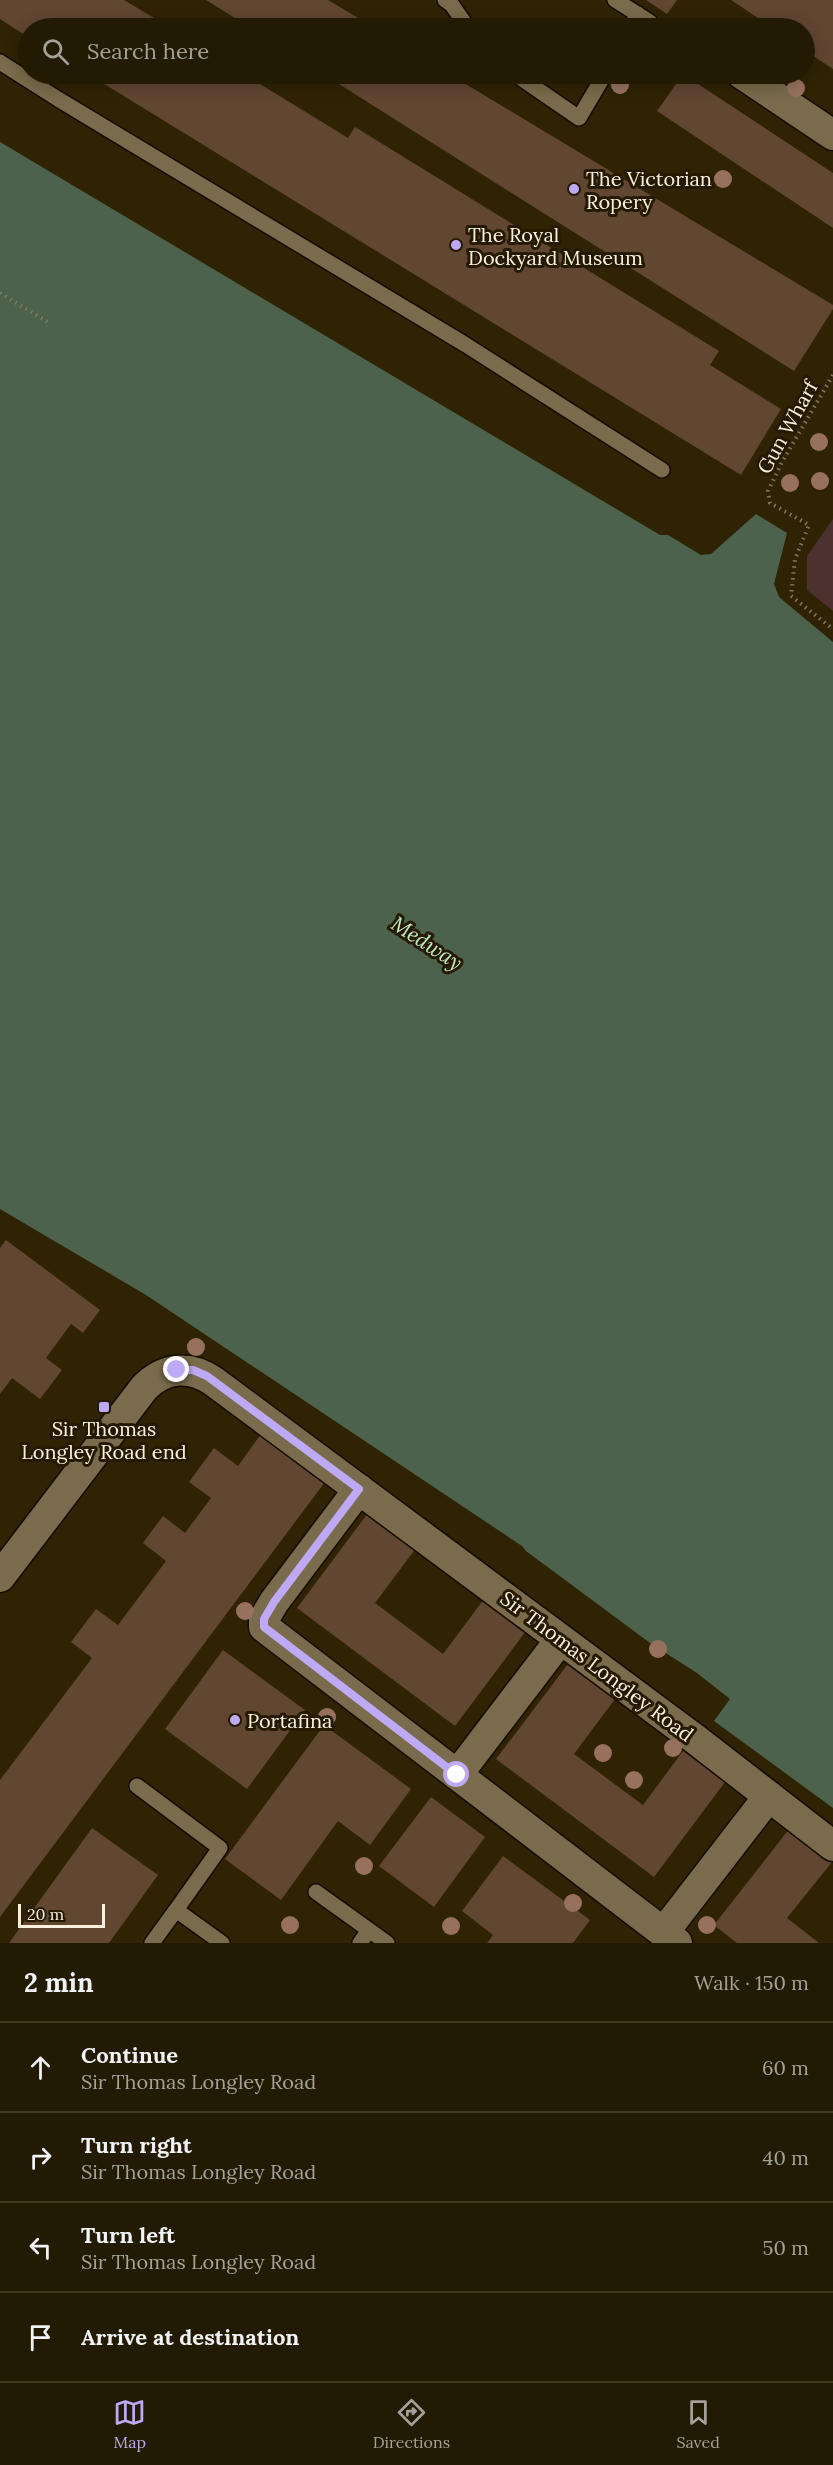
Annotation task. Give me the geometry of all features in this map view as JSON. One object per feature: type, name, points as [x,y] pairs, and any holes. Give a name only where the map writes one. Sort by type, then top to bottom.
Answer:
[{"type":"street","points":[[757,84],[833,135]]},
{"type":"street","name":"Sir Thomas Longley Road","points":[[0,1577],[144,1388],[157,1377],[173,1371],[193,1370],[207,1376],[359,1489],[833,1846]]},
{"type":"street","points":[[359,1489],[274,1602],[264,1619],[264,1627],[671,1938],[769,1796]]},
{"type":"street","points":[[457,1775],[560,1640]]},
{"type":"lane","points":[[615,0],[644,18]]},
{"type":"lane","points":[[451,2],[461,18]]},
{"type":"lane","points":[[0,62],[18,73]]},
{"type":"lane","points":[[34,84],[466,345],[662,470]]},
{"type":"lane","points":[[529,84],[579,118],[599,84]]},
{"type":"lane","points":[[136,1786],[220,1848],[152,1943]]},
{"type":"lane","points":[[316,1892],[387,1943]]},
{"type":"lane","points":[[176,1910],[222,1943]]},
{"type":"lane","points":[[360,1943],[369,1930]]},
{"type":"path","points":[[0,293],[51,324]]},
{"type":"path","name":"Gun Wharf","points":[[833,375],[791,445],[768,491],[770,503],[809,525],[795,559],[791,596],[833,629]]},
{"type":"shaded area","points":[[833,519],[833,611],[807,590],[807,556]]},
{"type":"water","name":"Medway","points":[[0,142],[660,535],[668,535],[701,555],[711,554],[756,514],[787,533],[774,584],[779,597],[833,642],[833,1808],[714,1721],[730,1699],[697,1673],[650,1643],[522,1546],[146,1295],[0,1209]]},
{"type":"building","points":[[0,0],[124,0],[154,18],[18,18],[18,31],[0,19]]},
{"type":"building","points":[[206,0],[328,0],[358,18],[235,18]]},
{"type":"building","points":[[646,0],[677,0],[667,14]]},
{"type":"building","points":[[731,0],[833,0],[833,69],[815,57],[815,18],[758,18]]},
{"type":"building","name":"The Royal Dockyard Museum","points":[[104,84],[260,84],[348,138],[355,127],[719,351],[710,365],[781,409],[741,475]]},
{"type":"building","name":"The Victorian Ropery","points":[[339,84],[466,84],[833,305],[833,309],[794,371]]},
{"type":"building","points":[[676,84],[698,84],[833,173],[833,228],[657,111]]},
{"type":"building","points":[[6,1240],[100,1310],[83,1333],[71,1324],[46,1358],[62,1370],[40,1399],[12,1378],[0,1394],[0,1248]]},
{"type":"building","points":[[261,1434],[325,1482],[0,1917],[0,1780],[92,1658],[71,1642],[96,1609],[118,1625],[166,1561],[143,1543],[163,1516],[185,1533],[211,1498],[189,1482],[214,1448],[238,1466]]},
{"type":"building","points":[[371,1509],[419,1544],[375,1603],[443,1654],[484,1599],[526,1631],[455,1726],[297,1608]]},
{"type":"building","name":"Portafina","points":[[223,1650],[305,1710],[247,1789],[165,1729]]},
{"type":"building","points":[[571,1660],[618,1695],[574,1754],[643,1805],[683,1751],[725,1782],[654,1877],[496,1759]]},
{"type":"building","points":[[324,1725],[411,1789],[370,1845],[338,1821],[281,1900],[225,1859]]},
{"type":"building","points":[[431,1797],[485,1837],[434,1907],[379,1866]]},
{"type":"building","points":[[92,1828],[158,1875],[109,1943],[9,1943]]},
{"type":"building","points":[[790,1828],[832,1862],[787,1918],[819,1943],[737,1943],[714,1925]]},
{"type":"building","points":[[503,1856],[590,1920],[573,1943],[487,1943],[493,1935],[462,1911]]},
{"type":"place","name":"The Victorian Ropery","points":[[574,189]]},
{"type":"place","name":"The Royal Dockyard Museum","points":[[456,245]]},
{"type":"place","name":"Sir Thomas Longley Road end","points":[[104,1407]]},
{"type":"place","name":"Portafina","points":[[235,1720]]},
{"type":"route","points":[[177,1370],[193,1370],[207,1376],[359,1489],[265,1615],[264,1627],[457,1775]]}]
